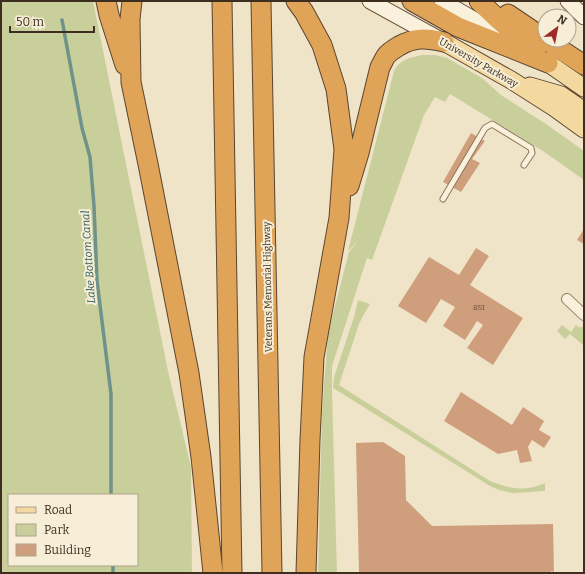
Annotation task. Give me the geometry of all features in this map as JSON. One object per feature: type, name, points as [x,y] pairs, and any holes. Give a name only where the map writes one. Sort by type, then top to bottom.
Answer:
[{"type":"highway","points":[[106,1],[109,15],[131,82],[189,373],[202,457],[213,573]]},
{"type":"highway","points":[[131,82],[130,19],[132,1]]},
{"type":"highway","points":[[222,1],[232,573]]},
{"type":"highway","name":"Veterans Memorial Highway","points":[[262,1],[272,573]]},
{"type":"highway","points":[[296,1],[304,12],[322,45],[336,89],[344,149],[339,218],[314,357],[306,573]]},
{"type":"highway","points":[[412,1],[458,27],[548,63]]},
{"type":"highway","points":[[479,1],[548,63]]},
{"type":"highway","points":[[492,1],[537,34]]},
{"type":"highway","points":[[339,218],[359,153],[380,67],[387,56],[406,42],[417,39],[429,39],[444,42]]},
{"type":"highway","points":[[558,48],[584,65]]},
{"type":"main road","name":"University Parkway","points":[[370,1],[511,80],[584,128]]},
{"type":"main road","points":[[442,1],[548,63],[584,88]]},
{"type":"main road","points":[[568,1],[584,17]]},
{"type":"main road","points":[[511,80],[561,95],[584,111]]},
{"type":"street","points":[[567,299],[584,315]]},
{"type":"lane","points":[[443,199],[485,128],[492,124],[531,148],[532,153],[524,165]]},
{"type":"green space","points":[[1,1],[93,1],[168,371],[191,467],[192,573],[1,573]]},
{"type":"green space","points":[[423,55],[435,55],[447,58],[482,78],[501,95],[584,151],[584,180],[543,151],[450,94],[445,102],[435,97],[424,115],[372,260],[367,258],[332,366],[337,573],[318,573],[322,412],[328,333],[349,252],[358,240],[348,251],[394,71],[403,61]]},
{"type":"green space","points":[[358,300],[370,304],[359,324],[339,385],[490,481],[511,488],[530,488],[545,483],[545,491],[513,493],[499,490],[490,486],[333,388],[334,377],[354,317]]},
{"type":"green space","points":[[562,325],[571,332],[576,325],[580,328],[581,326],[584,329],[584,346],[570,334],[565,339],[557,331]]},
{"type":"building","points":[[471,133],[485,141],[472,159],[480,163],[461,192],[443,182]]},
{"type":"building","points":[[584,229],[584,244],[577,240]]},
{"type":"building","points":[[476,248],[489,256],[470,285],[523,318],[493,365],[467,348],[483,325],[477,321],[465,340],[443,326],[455,307],[441,299],[426,323],[398,306],[429,257],[459,275]]},
{"type":"building","points":[[461,392],[512,425],[523,407],[544,421],[539,430],[551,437],[544,448],[532,440],[528,447],[532,461],[520,463],[517,450],[498,454],[444,421]]},
{"type":"building","points":[[383,442],[405,456],[406,500],[432,526],[553,524],[554,572],[359,573],[356,443]]},
{"type":"waterway","name":"Lake Bottom Canal","points":[[62,20],[82,128],[90,157],[94,206],[97,281],[111,394],[111,494]]},
{"type":"waterway","name":"Lake Bottom Canal","points":[[113,566],[113,573]]}]
